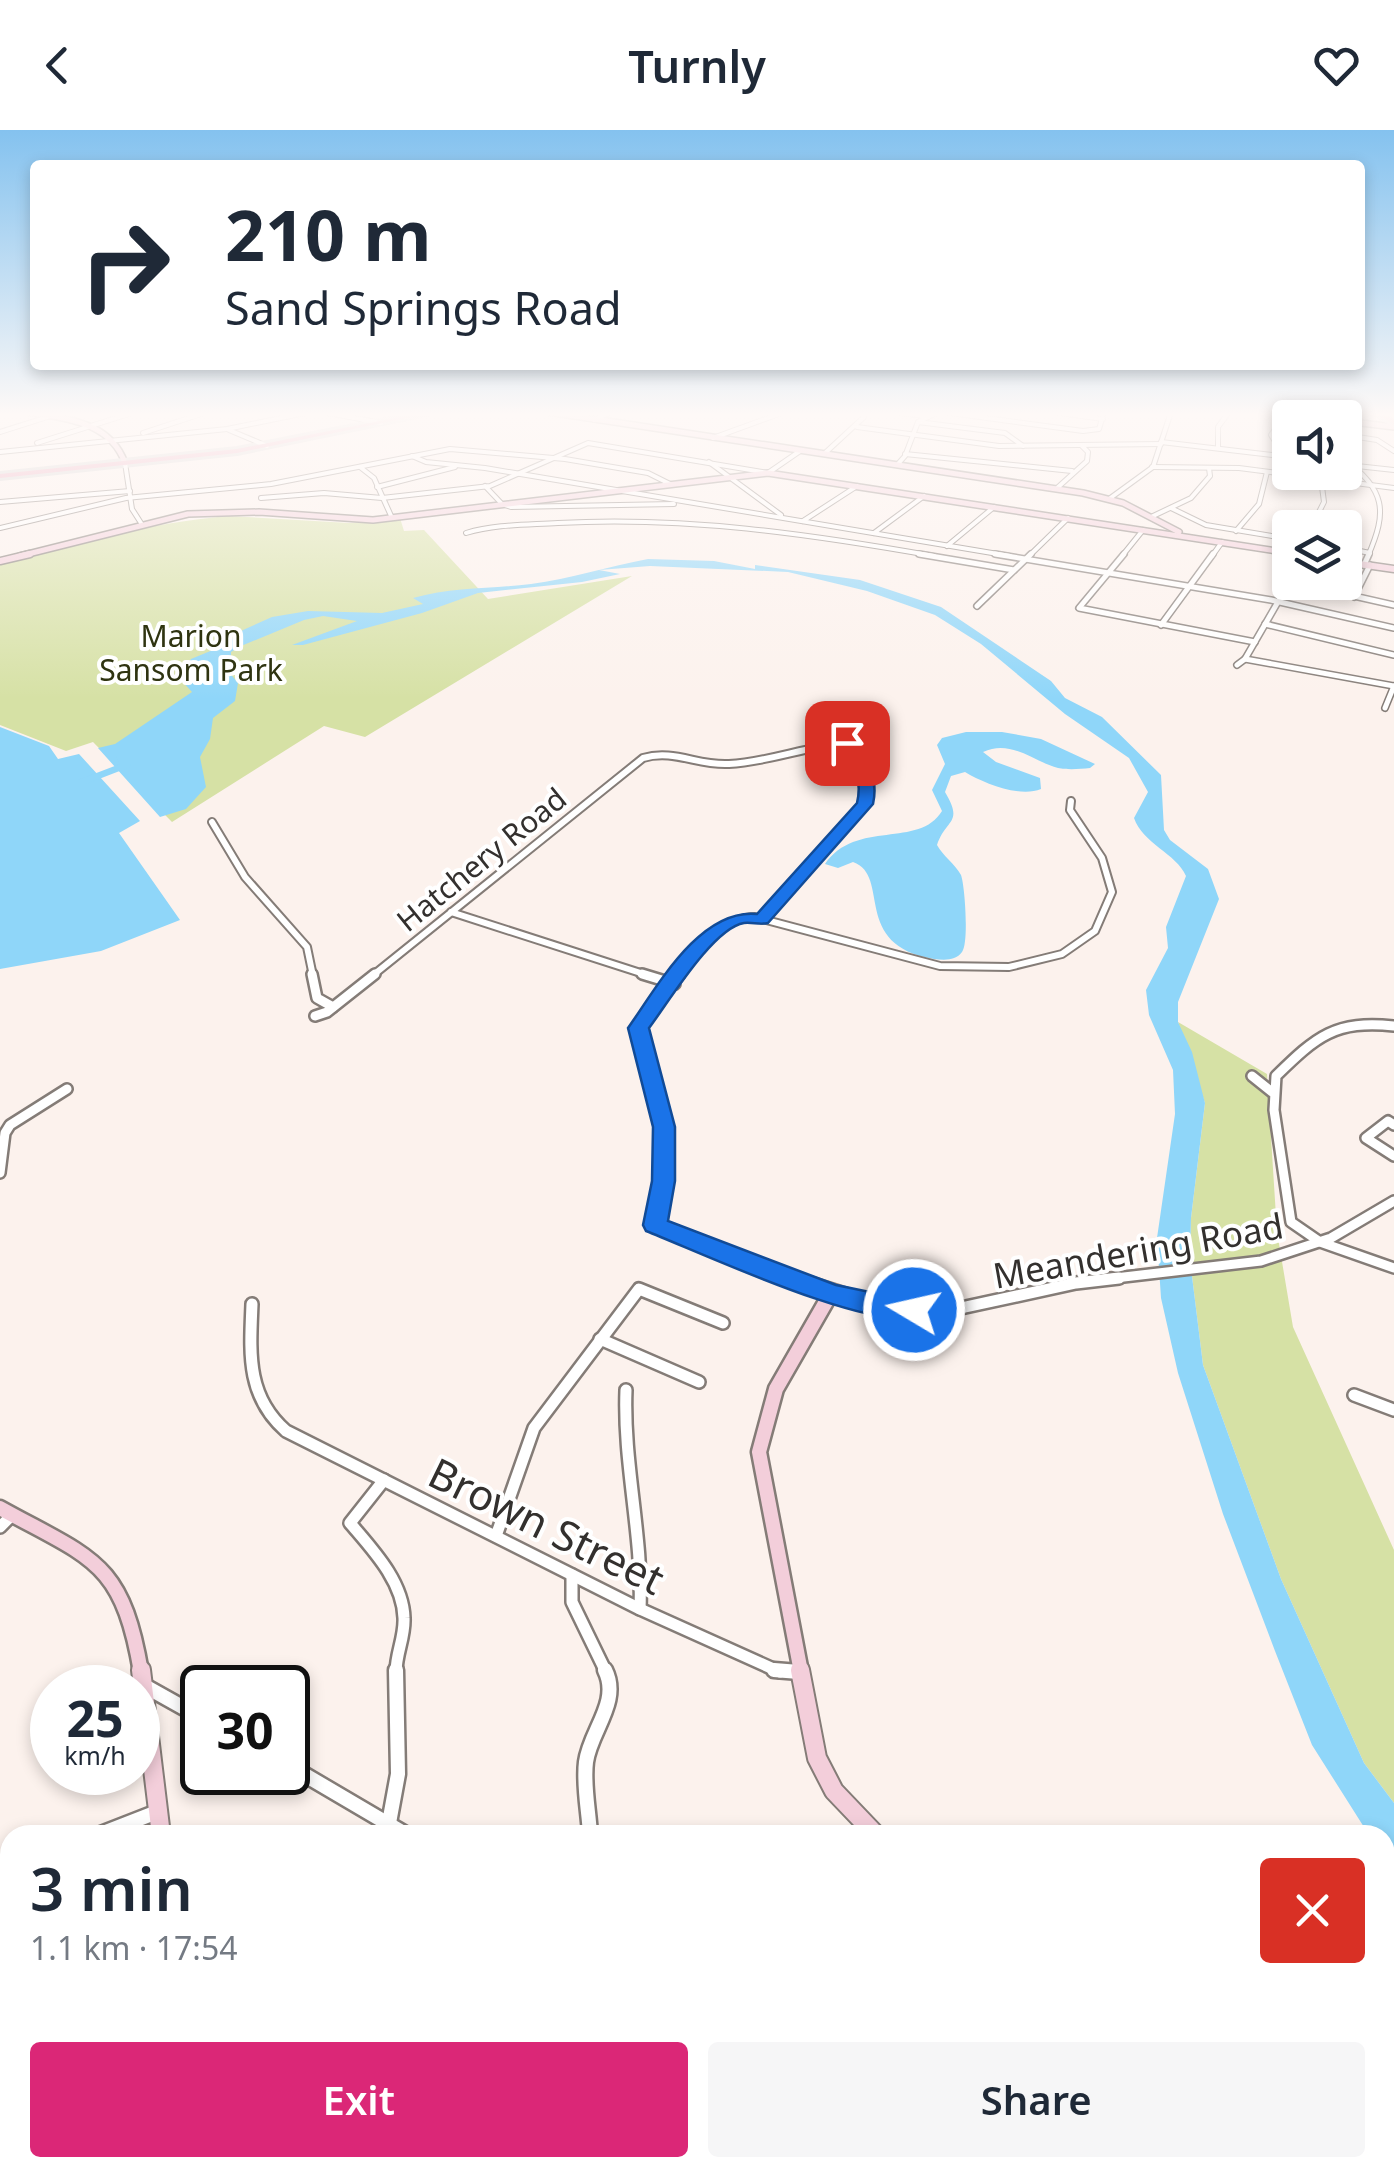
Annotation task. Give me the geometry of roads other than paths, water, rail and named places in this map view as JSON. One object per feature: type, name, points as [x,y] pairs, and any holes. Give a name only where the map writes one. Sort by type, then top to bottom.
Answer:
[{"type":"street","points":[[0,528],[78,507]]},
{"type":"street","points":[[135,507],[140,523]]},
{"type":"street","points":[[259,512],[260,507]]},
{"type":"street","points":[[387,507],[392,518]]},
{"type":"street","points":[[0,561],[188,514],[259,512],[342,520],[475,507]]},
{"type":"street","points":[[724,507],[1278,601],[1394,628]]},
{"type":"street","points":[[771,507],[786,518]]},
{"type":"street","points":[[803,521],[824,507]]},
{"type":"street","points":[[874,533],[908,507]]},
{"type":"street","points":[[947,546],[993,507]]},
{"type":"street","points":[[997,507],[1272,550]]},
{"type":"street","points":[[1129,507],[1188,537]]},
{"type":"street","points":[[1236,531],[1256,507]]},
{"type":"street","points":[[1362,577],[1384,513],[1382,507]]},
{"type":"street","points":[[1151,517],[1171,508],[1206,525],[1272,536]]},
{"type":"street","points":[[977,606],[1068,518]]},
{"type":"street","points":[[466,533],[584,520],[672,522],[1014,570]]},
{"type":"street","points":[[1142,530],[1078,606],[1080,609],[1255,642]]},
{"type":"street","points":[[893,550],[908,539]]},
{"type":"street","points":[[1161,624],[1222,542]]},
{"type":"street","points":[[1362,551],[1370,552]]},
{"type":"street","points":[[1362,564],[1394,569]]},
{"type":"street","points":[[1362,599],[1394,605]]},
{"type":"street","points":[[1238,665],[1278,601]]},
{"type":"street","points":[[1265,624],[1394,655]]},
{"type":"street","points":[[1245,658],[1394,686],[1386,708]]},
{"type":"street","points":[[660,752],[688,756],[709,766],[804,747],[847,743],[866,774],[869,786],[865,804],[762,920]]},
{"type":"street","name":"Hatchery Road","points":[[315,1016],[333,1007],[626,770],[660,752]]},
{"type":"street","points":[[655,1225],[663,1181],[664,1127],[638,1028],[675,984],[692,956],[719,930],[740,918],[762,920],[940,966],[988,969],[1050,959],[1080,944],[1096,930],[1112,892],[1102,858],[1076,820],[1071,802]]},
{"type":"street","points":[[212,822],[245,877],[307,948],[318,998],[333,1007]]},
{"type":"street","points":[[451,912],[675,984]]},
{"type":"street","points":[[1394,1026],[1357,1022],[1310,1043],[1285,1064],[1272,1092],[1291,1222],[1320,1242],[1394,1268]]},
{"type":"street","points":[[1252,1076],[1272,1092]]},
{"type":"street","points":[[0,1173],[4,1133],[10,1124],[67,1089]]},
{"type":"street","points":[[1394,1125],[1388,1121],[1366,1138],[1394,1156]]},
{"type":"street","name":"Meandering Road","points":[[655,1225],[831,1293],[886,1307],[947,1311],[1118,1277],[1261,1261],[1320,1242],[1394,1202]]},
{"type":"street","points":[[496,1536],[534,1428],[638,1289],[724,1323]]},
{"type":"street","points":[[831,1293],[778,1384],[761,1429],[759,1452],[817,1758],[834,1791],[864,1825]]},
{"type":"street","name":"Brown Street","points":[[252,1304],[252,1388],[272,1421],[640,1608],[782,1673],[798,1672]]},
{"type":"street","points":[[600,1340],[699,1382]]},
{"type":"street","points":[[626,1390],[624,1434],[642,1560],[640,1608]]},
{"type":"street","points":[[1354,1396],[1394,1410]]},
{"type":"street","points":[[384,1480],[350,1524],[385,1565],[403,1609],[404,1637],[396,1650],[398,1774],[388,1823]]},
{"type":"street","points":[[4,1516],[86,1557],[114,1581],[129,1616],[138,1665]]},
{"type":"street","points":[[572,1575],[572,1602],[611,1682],[604,1716],[586,1760],[589,1825]]},
{"type":"street","points":[[310,1778],[391,1825]]},
{"type":"street","points":[[157,1795],[160,1825]]},
{"type":"street","points":[[122,1825],[159,1810]]},
{"type":"water","points":[[648,559],[714,561],[755,569],[755,565],[860,580],[941,607],[1051,681],[1065,698],[1102,717],[1161,775],[1164,830],[1170,840],[1208,869],[1219,899],[1178,1002],[1178,1022],[1192,1052],[1205,1103],[1190,1260],[1203,1365],[1281,1579],[1364,1763],[1394,1803],[1394,1825],[1363,1825],[1312,1745],[1223,1514],[1178,1373],[1161,1298],[1157,1238],[1175,1114],[1173,1070],[1149,1015],[1146,990],[1168,948],[1166,927],[1186,876],[1138,827],[1134,818],[1148,792],[1129,758],[1065,714],[981,644],[935,615],[867,591],[788,572],[650,566],[599,570]]},
{"type":"water","points":[[599,570],[620,574],[478,593],[422,613],[292,645],[357,621],[323,616],[241,646],[231,652],[231,659],[223,665],[238,683],[235,701],[213,718],[210,739],[200,757],[206,787],[186,809],[160,817],[98,748],[115,744],[192,692],[179,678],[191,659],[225,645],[243,630],[272,617],[308,611],[382,613],[423,604],[413,598],[546,582]]},
{"type":"water","points":[[0,727],[49,746],[58,759],[79,754],[140,821],[119,833],[180,920],[101,951],[0,969]]},
{"type":"water","points":[[966,732],[1002,732],[1041,739],[1095,764],[1090,768],[1062,769],[1003,748],[983,752],[996,762],[1040,778],[1041,789],[1012,790],[965,772],[951,776],[945,792],[953,816],[937,845],[961,875],[965,938],[962,952],[956,957],[934,959],[908,951],[891,940],[882,926],[864,870],[853,862],[838,868],[825,864],[853,842],[903,833],[932,822],[942,811],[932,790],[945,764],[937,745],[942,738]]},
{"type":"waterway","points":[[82,782],[126,765],[121,757]]},
{"type":"park label","name":"Marion Sansom Park","points":[[191,652]]}]
